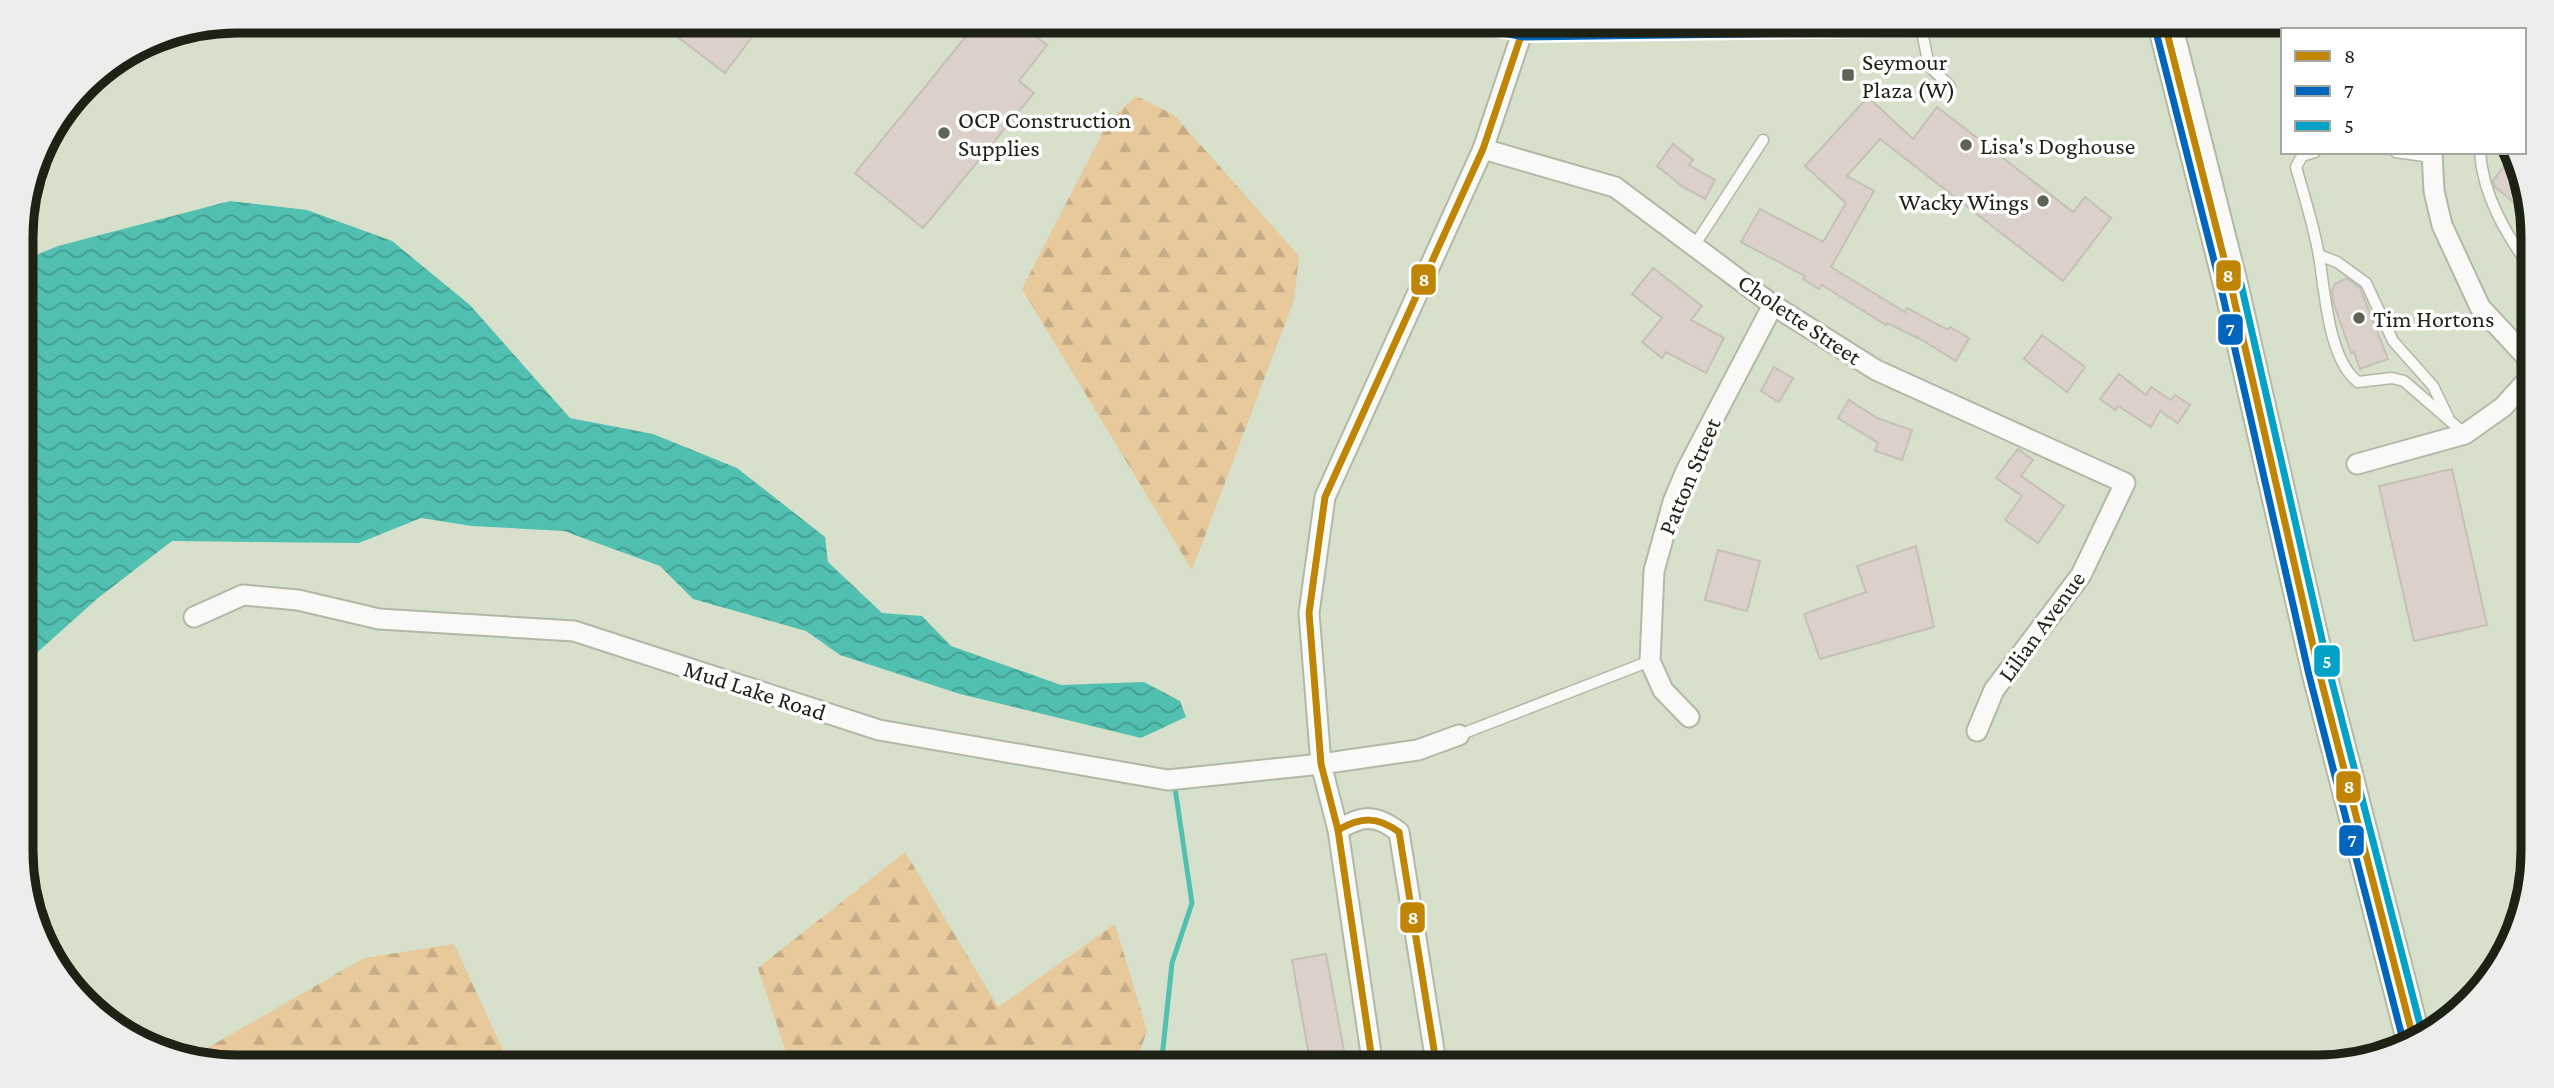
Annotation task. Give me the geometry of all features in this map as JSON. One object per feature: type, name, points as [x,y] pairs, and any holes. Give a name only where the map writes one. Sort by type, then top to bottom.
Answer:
[{"type":"highway","points":[[2167,33],[2231,286],[2319,672],[2411,1031]]},
{"type":"street","points":[[1371,1054],[1338,830],[1321,764],[1309,614],[1325,497],[1483,149],[1521,33]]},
{"type":"street","name":"Cholette Street","points":[[1483,149],[1615,187],[1773,305],[1876,370],[2125,483]]},
{"type":"street","points":[[2432,154],[2434,191],[2442,225],[2480,307],[2521,351]]},
{"type":"street","name":"Patton Street","points":[[1689,717],[1663,690],[1650,661],[1654,571],[1673,502],[1703,435],[1773,305]]},
{"type":"street","points":[[2357,464],[2465,434],[2502,407],[2521,387]]},
{"type":"street","name":"Lilian Avenue","points":[[1977,731],[1994,690],[2081,575],[2125,483]]},
{"type":"street","name":"Mud Lake Road","points":[[194,617],[243,595],[298,600],[379,619],[574,631],[879,730],[1168,780],[1321,764]]},
{"type":"street","points":[[1321,764],[1418,750],[1459,735]]},
{"type":"street","points":[[1338,830],[1355,819],[1369,818],[1385,821],[1398,832],[1435,1054]]},
{"type":"lane","points":[[1923,33],[1929,66],[1950,86]]},
{"type":"lane","points":[[1694,246],[1763,140]]},
{"type":"lane","points":[[2308,154],[2302,156],[2296,167],[2319,255],[2327,318],[2348,374],[2358,382],[2392,378],[2404,381],[2465,434]]},
{"type":"lane","points":[[2480,154],[2482,173],[2506,234],[2521,255]]},
{"type":"lane","points":[[2319,255],[2337,262],[2366,283],[2393,341],[2433,386],[2448,417]]},
{"type":"lane","points":[[1459,735],[1650,661]]},
{"type":"green space","points":[[1136,96],[1174,115],[1299,256],[1294,300],[1192,570],[1022,289],[1108,122]]},
{"type":"green space","points":[[905,852],[998,1007],[1115,924],[1147,1031],[1138,1055],[787,1055],[758,968]]},
{"type":"green space","points":[[454,944],[505,1055],[238,1055],[201,1052],[364,958]]},
{"type":"water","points":[[230,201],[307,210],[392,241],[470,305],[570,418],[653,434],[737,468],[825,537],[828,562],[882,613],[922,616],[951,646],[1061,685],[1144,682],[1180,701],[1186,717],[1141,738],[960,694],[840,655],[806,631],[693,599],[660,566],[564,531],[472,526],[421,518],[359,543],[172,541],[98,598],[33,656],[34,256],[58,246]]},
{"type":"building","points":[[673,34],[754,34],[725,73]]},
{"type":"building","name":"OCP Construction Supplies","points":[[968,34],[991,36],[993,34],[1032,34],[1047,45],[1019,81],[1034,93],[923,228],[855,173]]},
{"type":"building","points":[[1868,97],[1913,139],[1937,107],[2073,212],[2085,197],[2111,218],[2063,281],[1880,139],[1847,176],[1874,191],[1831,267],[1905,312],[1907,308],[1969,338],[1956,361],[1920,339],[1887,323],[1886,325],[1822,285],[1819,289],[1803,279],[1805,276],[1741,242],[1760,209],[1823,242],[1846,203],[1805,166]]},
{"type":"building","points":[[1673,144],[1693,160],[1689,165],[1715,180],[1705,199],[1683,187],[1657,166]]},
{"type":"building","points":[[2506,163],[2518,205],[2495,187],[2493,181]]},
{"type":"building","points":[[1653,268],[1702,306],[1691,320],[1724,338],[1706,373],[1666,352],[1662,358],[1642,342],[1662,318],[1632,294]]},
{"type":"building","name":"Tim Hortons","points":[[2347,278],[2360,288],[2388,359],[2360,369],[2354,352],[2351,353],[2333,301],[2332,291],[2335,284]]},
{"type":"building","points":[[2042,335],[2085,367],[2067,392],[2024,359]]},
{"type":"building","points":[[1774,367],[1793,378],[1779,402],[1761,391]]},
{"type":"building","points":[[2119,374],[2146,395],[2151,387],[2171,400],[2175,395],[2190,405],[2178,423],[2160,411],[2151,427],[2118,406],[2115,410],[2100,399]]},
{"type":"building","points":[[1849,400],[1877,418],[1912,430],[1902,460],[1875,451],[1878,443],[1838,418]]},
{"type":"building","points":[[2018,449],[2033,460],[2021,476],[2064,506],[2038,543],[2005,520],[2022,496],[1996,478]]},
{"type":"building","points":[[2452,469],[2487,625],[2414,641],[2379,486]]},
{"type":"building","points":[[1916,546],[1934,627],[1820,659],[1804,614],[1866,592],[1857,566]]},
{"type":"building","points":[[1718,550],[1760,561],[1747,611],[1705,600]]},
{"type":"building","points":[[1326,954],[1345,1054],[1309,1054],[1292,960]]},
{"type":"waterway","points":[[1162,1055],[1172,963],[1192,903],[1175,788]]},
{"type":"transit line","name":"7","points":[[1505,33],[1524,37],[1792,33]]},
{"type":"transit line","name":"8","points":[[1371,1054],[1338,830],[1321,764],[1309,613],[1325,497],[1483,149],[1522,33]]},
{"type":"transit line","name":"7","points":[[2156,33],[2221,288],[2309,675],[2402,1036]]},
{"type":"transit line","name":"8","points":[[2167,33],[2231,286],[2319,672],[2411,1031]]},
{"type":"transit line","name":"5","points":[[2241,284],[2329,670],[2420,1026]]},
{"type":"transit line","name":"8","points":[[1338,830],[1369,820],[1383,823],[1399,832],[1435,1054]]},
{"type":"place","name":"Seymour Plaza (W)","points":[[1848,75]]},
{"type":"place","name":"OCP Construction Supplies","points":[[944,133]]},
{"type":"place","name":"Lisa's Doghouse","points":[[1966,145]]},
{"type":"place","name":"Wacky Wings","points":[[2043,201]]},
{"type":"place","name":"Tim Hortons","points":[[2359,318]]}]
